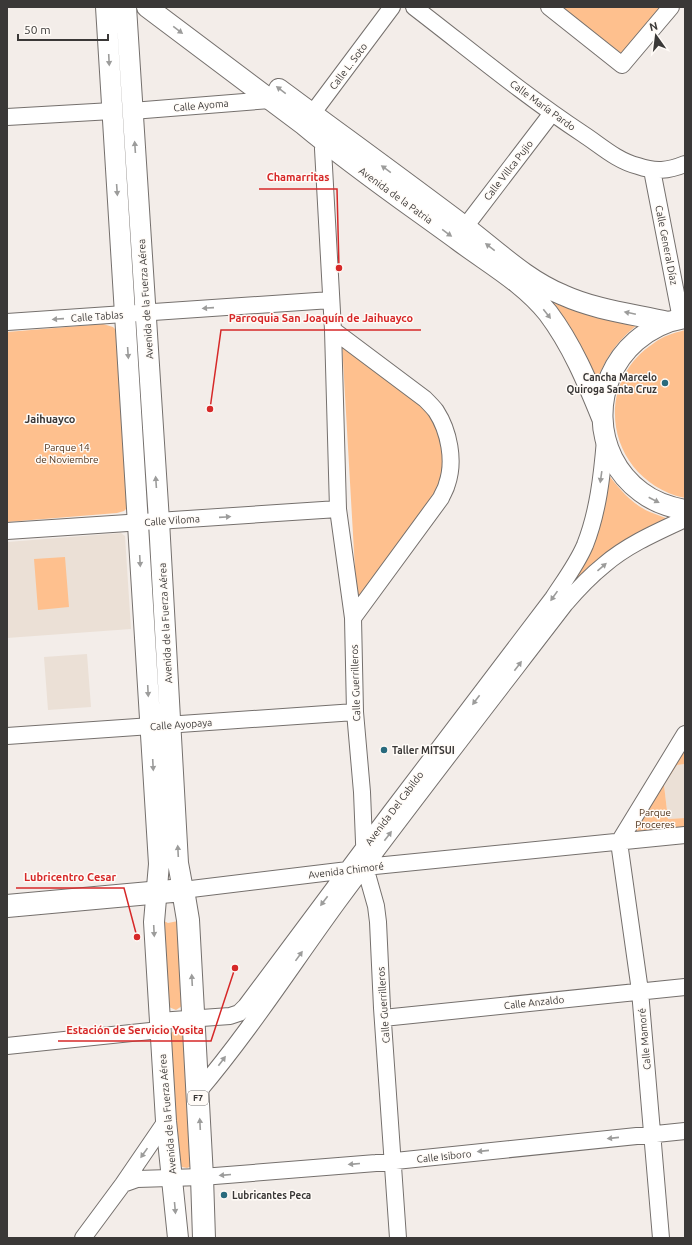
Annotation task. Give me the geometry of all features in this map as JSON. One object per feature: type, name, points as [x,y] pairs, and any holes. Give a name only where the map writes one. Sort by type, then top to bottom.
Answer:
[{"type":"highway","name":"Avenida Chimoré","points":[[7,906],[182,890]]},
{"type":"highway","name":"Avenida de la Fuerza Aérea","points":[[182,890],[188,920],[198,1092],[204,1238]]},
{"type":"main road","name":"Avenida de la Fuerza Aérea","points":[[106,7],[159,864],[154,922],[160,1026],[166,1121],[178,1238]]},
{"type":"main road","name":"Avenida de la Patria","points":[[147,7],[270,100],[308,119]]},
{"type":"main road","points":[[126,16],[130,16],[134,11],[147,7]]},
{"type":"main road","name":"Avenida de la Patria","points":[[169,7],[460,243],[508,275],[527,291],[548,313],[564,338],[575,357],[602,418]]},
{"type":"main road","name":"Avenida de la Fuerza Aérea","points":[[126,16],[146,312],[178,863],[182,890]]},
{"type":"main road","name":"Avenida de la Patria","points":[[329,136],[465,227],[545,287],[603,309],[678,320]]},
{"type":"main road","points":[[678,320],[654,328],[630,347],[620,359],[606,386],[602,407],[602,418],[605,438],[610,454],[628,481],[654,500],[685,510]]},
{"type":"street","name":"Calle L. Soto","points":[[308,119],[392,7]]},
{"type":"street","name":"Calle María Pardo","points":[[414,7],[552,113],[620,159],[636,166],[652,170],[672,169],[685,164]]},
{"type":"street","points":[[549,7],[622,65],[671,7]]},
{"type":"street","name":"Calle Ayoma","points":[[132,111],[270,100]]},
{"type":"street","points":[[7,117],[112,110]]},
{"type":"street","name":"Calle Villca Pujio","points":[[465,227],[552,113]]},
{"type":"street","name":"Calle Guerrilleros","points":[[329,136],[323,149],[333,330],[338,509],[353,618],[355,712],[362,792],[365,867],[376,906],[378,922],[398,1238]]},
{"type":"street","name":"Calle General Díaz","points":[[652,170],[678,320]]},
{"type":"street","name":"Calle Tablas","points":[[7,322],[331,300]]},
{"type":"street","points":[[333,330],[425,399],[436,411],[450,447],[451,469],[441,498],[353,618]]},
{"type":"street","name":"Avenida Del Cabildo","points":[[7,1046],[160,1026],[194,1019],[230,1016],[239,1013],[246,1006],[571,572],[584,546],[594,519],[599,492],[605,438]]},
{"type":"street","name":"Calle Viloma","points":[[7,531],[338,509]]},
{"type":"street","name":"Avenida Del Cabildo","points":[[198,1092],[365,867],[565,604],[582,584],[605,564],[628,548],[685,519]]},
{"type":"street","name":"Calle Ayopaya","points":[[7,736],[355,712]]},
{"type":"street","points":[[619,842],[685,734]]},
{"type":"street","name":"Avenida Chimoré","points":[[182,890],[365,867],[685,835]]},
{"type":"street","name":"Calle Mamoré","points":[[619,842],[640,991],[661,1238]]},
{"type":"street","name":"Calle Anzaldo","points":[[383,1018],[685,987]]},
{"type":"street","points":[[83,1238],[166,1121]]},
{"type":"street","name":"Calle Isiboro","points":[[202,1177],[393,1161],[685,1130]]},
{"type":"street","points":[[122,1184],[137,1179],[202,1177]]},
{"type":"shaded area","points":[[121,533],[125,536],[131,629],[7,638],[7,542]]},
{"type":"shaded area","points":[[87,654],[91,707],[48,710],[44,657]]},
{"type":"shaded area","points":[[685,764],[685,818],[668,819],[664,785],[677,765]]},
{"type":"green space","points":[[561,7],[664,7],[624,54]]},
{"type":"green space","points":[[529,285],[642,321],[614,348],[597,382]]},
{"type":"green space","name":"Parque 14 de Noviembre","points":[[103,324],[113,327],[119,333],[129,506],[124,511],[117,513],[7,522],[7,332]]},
{"type":"green space","points":[[685,330],[685,498],[659,488],[639,473],[625,453],[617,430],[615,406],[621,383],[634,361],[657,341]]},
{"type":"green space","points":[[342,343],[430,412],[444,442],[442,486],[357,604]]},
{"type":"green space","points":[[608,474],[632,501],[650,512],[671,520],[568,589]]},
{"type":"green space","points":[[65,557],[69,607],[38,610],[34,559]]},
{"type":"green space","name":"Parque Proceres","points":[[685,745],[685,764],[677,765],[664,785],[668,819],[685,818],[685,829],[639,833],[634,830]]},
{"type":"green space","points":[[162,920],[168,923],[178,921],[182,1006],[176,1010],[169,1007]]},
{"type":"green space","points":[[178,1029],[185,1031],[192,1166],[187,1168],[182,1167],[179,1162],[169,1036]]},
{"type":"place","name":"Chamarritas","points":[[339,268]]},
{"type":"place","name":"Cancha Marcelo Quiroga Santa Cruz","points":[[665,383]]},
{"type":"place","name":"Parroquia San Joaquín de Jaihuayco","points":[[210,409]]},
{"type":"place","name":"Taller MITSUI","points":[[384,750]]},
{"type":"place","name":"Lubricentro Cesar","points":[[137,937]]},
{"type":"place","name":"Estación de Servicio Yosita","points":[[235,968]]},
{"type":"place","name":"Lubricantes Peca","points":[[224,1195]]},
{"type":"district","name":"Jaihuayco","points":[[50,419]]}]
